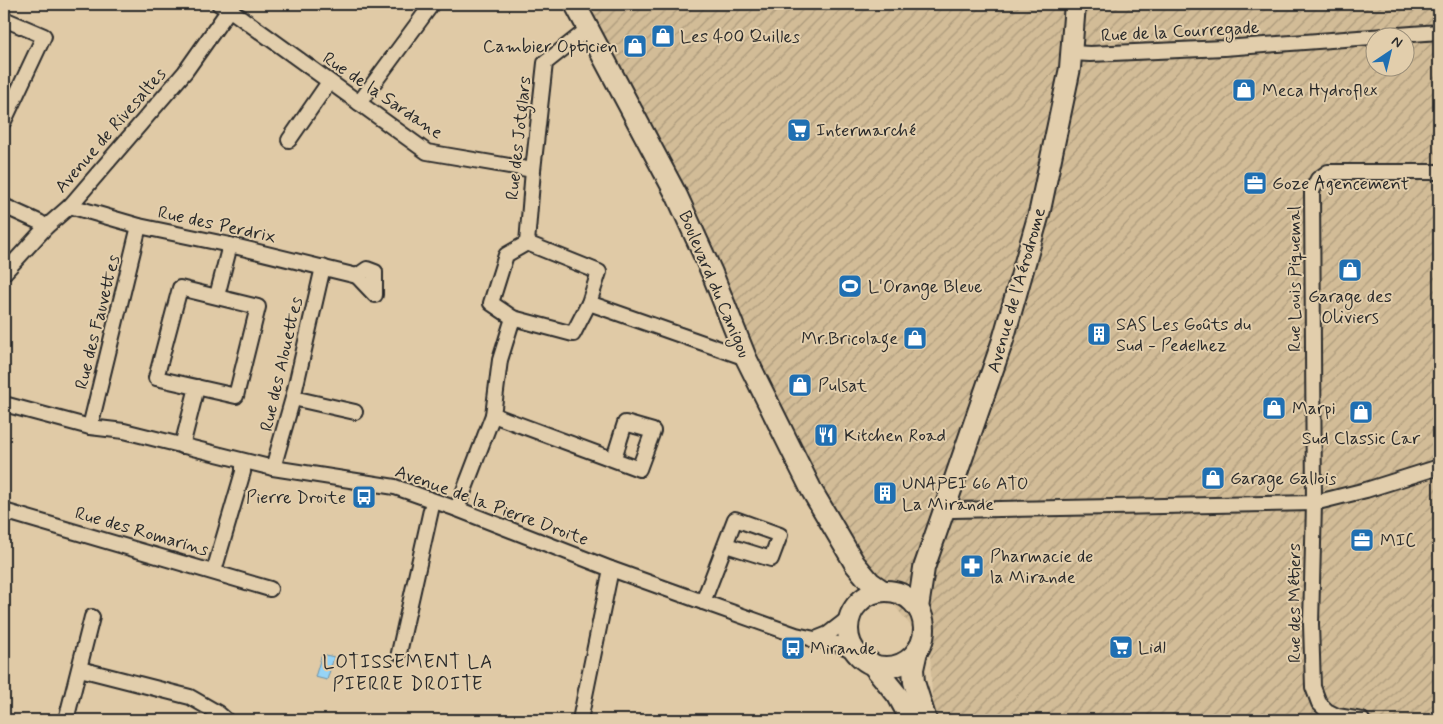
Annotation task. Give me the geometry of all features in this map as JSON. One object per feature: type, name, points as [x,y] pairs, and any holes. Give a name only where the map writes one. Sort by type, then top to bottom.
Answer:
[{"type":"main road","name":"Boulevard du Canigou","points":[[575,4],[677,196],[712,272],[746,358],[812,491],[855,564],[870,582],[888,591]]},
{"type":"main road","name":"Avenue de l'Aérodrome","points":[[918,608],[924,568],[1003,340],[1037,219],[1065,94],[1072,54],[1075,4]]},
{"type":"main road","name":"Boulevard du Canigou","points":[[852,612],[859,582],[855,564]]},
{"type":"main road","points":[[911,720],[898,696],[863,658],[850,641],[849,635],[852,612],[862,599],[872,593],[888,591],[912,580],[924,568]]},
{"type":"main road","points":[[888,591],[903,595],[918,608],[923,620],[923,637],[917,651],[913,669],[914,682],[926,720]]},
{"type":"main road","points":[[863,658],[883,667],[896,665],[908,660],[917,651]]},
{"type":"street","points":[[359,103],[432,4]]},
{"type":"street","name":"Rue de la Sardane","points":[[227,6],[427,152],[533,170]]},
{"type":"street","name":"Avenue de Rivesaltes","points":[[4,272],[46,227],[70,206],[185,72],[227,6]]},
{"type":"street","points":[[4,19],[44,36],[4,121]]},
{"type":"street","name":"Rue des Jotglars","points":[[527,243],[545,63],[588,29]]},
{"type":"street","name":"Rue de la Courregade","points":[[1072,54],[1224,48],[1439,32]]},
{"type":"street","points":[[288,140],[329,82]]},
{"type":"street","name":"Rue Louis Piquemal","points":[[1314,503],[1312,191],[1318,179],[1328,172],[1439,172]]},
{"type":"street","points":[[4,206],[46,227]]},
{"type":"street","name":"Rue des Perdrix","points":[[70,206],[140,226],[230,245],[357,276]]},
{"type":"street","name":"Rue des Fauvettes","points":[[90,427],[140,226]]},
{"type":"street","points":[[527,243],[599,272],[589,303],[573,334],[513,318],[491,303],[506,255],[527,243]]},
{"type":"street","points":[[217,296],[230,245]]},
{"type":"street","name":"Rue des Alouettes","points":[[273,468],[293,398],[323,268]]},
{"type":"street","points":[[180,288],[258,307],[236,396],[197,387],[156,378],[180,288]]},
{"type":"street","points":[[589,303],[746,358]]},
{"type":"street","points":[[457,509],[493,415],[500,360],[513,318]]},
{"type":"street","points":[[182,446],[197,387]]},
{"type":"street","points":[[293,398],[355,412]]},
{"type":"street","name":"Avenue de la Pierre Droite","points":[[4,404],[90,427],[124,431],[243,462],[395,488],[457,509],[610,569],[702,602],[812,640],[838,644],[863,658]]},
{"type":"street","points":[[493,415],[614,458]]},
{"type":"street","points":[[214,571],[243,472],[243,462]]},
{"type":"street","points":[[942,512],[952,510],[1314,503],[1366,490],[1439,467]]},
{"type":"street","points":[[399,653],[433,501]]},
{"type":"street","name":"Rue des Métiers","points":[[1314,503],[1311,624],[1313,687],[1319,703],[1326,711],[1336,716],[1362,720]]},
{"type":"street","name":"Rue des Romarins","points":[[4,511],[214,571],[270,589]]},
{"type":"street","points":[[702,602],[726,545]]},
{"type":"street","points":[[580,720],[610,569]]},
{"type":"street","points":[[812,640],[828,634],[852,612]]},
{"type":"street","points":[[66,720],[92,617]]},
{"type":"street","points":[[80,668],[190,698],[218,712],[226,720]]},
{"type":"shaded area","points":[[583,4],[1439,4],[1439,720],[933,720],[930,650],[866,570],[808,470],[680,185]]},
{"type":"water","points":[[322,654],[334,657],[327,680],[315,677]]},
{"type":"place","name":"Les 400 Quilles","points":[[663,36]]},
{"type":"place","name":"Cambier Opticien","points":[[635,46]]},
{"type":"place","name":"Meca Hydroflex","points":[[1244,90]]},
{"type":"place","name":"Intermarché","points":[[799,130]]},
{"type":"place","name":"Goze Agencement","points":[[1255,183]]},
{"type":"place","name":"Garage des Oliviers","points":[[1350,270]]},
{"type":"place","name":"L'Orange Bleue","points":[[850,286]]},
{"type":"place","name":"SAS Les Goûts du Sud - Pedelhez","points":[[1099,334]]},
{"type":"place","name":"Mr.Bricolage","points":[[915,338]]},
{"type":"place","name":"Pulsat","points":[[800,385]]},
{"type":"place","name":"Marpi","points":[[1274,408]]},
{"type":"place","name":"Sud Classic Car","points":[[1361,412]]},
{"type":"place","name":"Kitchen Road","points":[[826,435]]},
{"type":"place","name":"Garage Gallois","points":[[1213,478]]},
{"type":"place","name":"UNAPEI 66 ATO La Mirande","points":[[885,493]]},
{"type":"place","name":"Pierre Droite","points":[[364,497]]},
{"type":"place","name":"MIC","points":[[1362,540]]},
{"type":"place","name":"Pharmacie de la Mirande","points":[[972,566]]},
{"type":"place","name":"Lidl","points":[[1121,647]]},
{"type":"place","name":"Mirande","points":[[793,648]]},
{"type":"district","name":"LOTISSEMENT LA PIERRE DROITE","points":[[408,672]]}]
